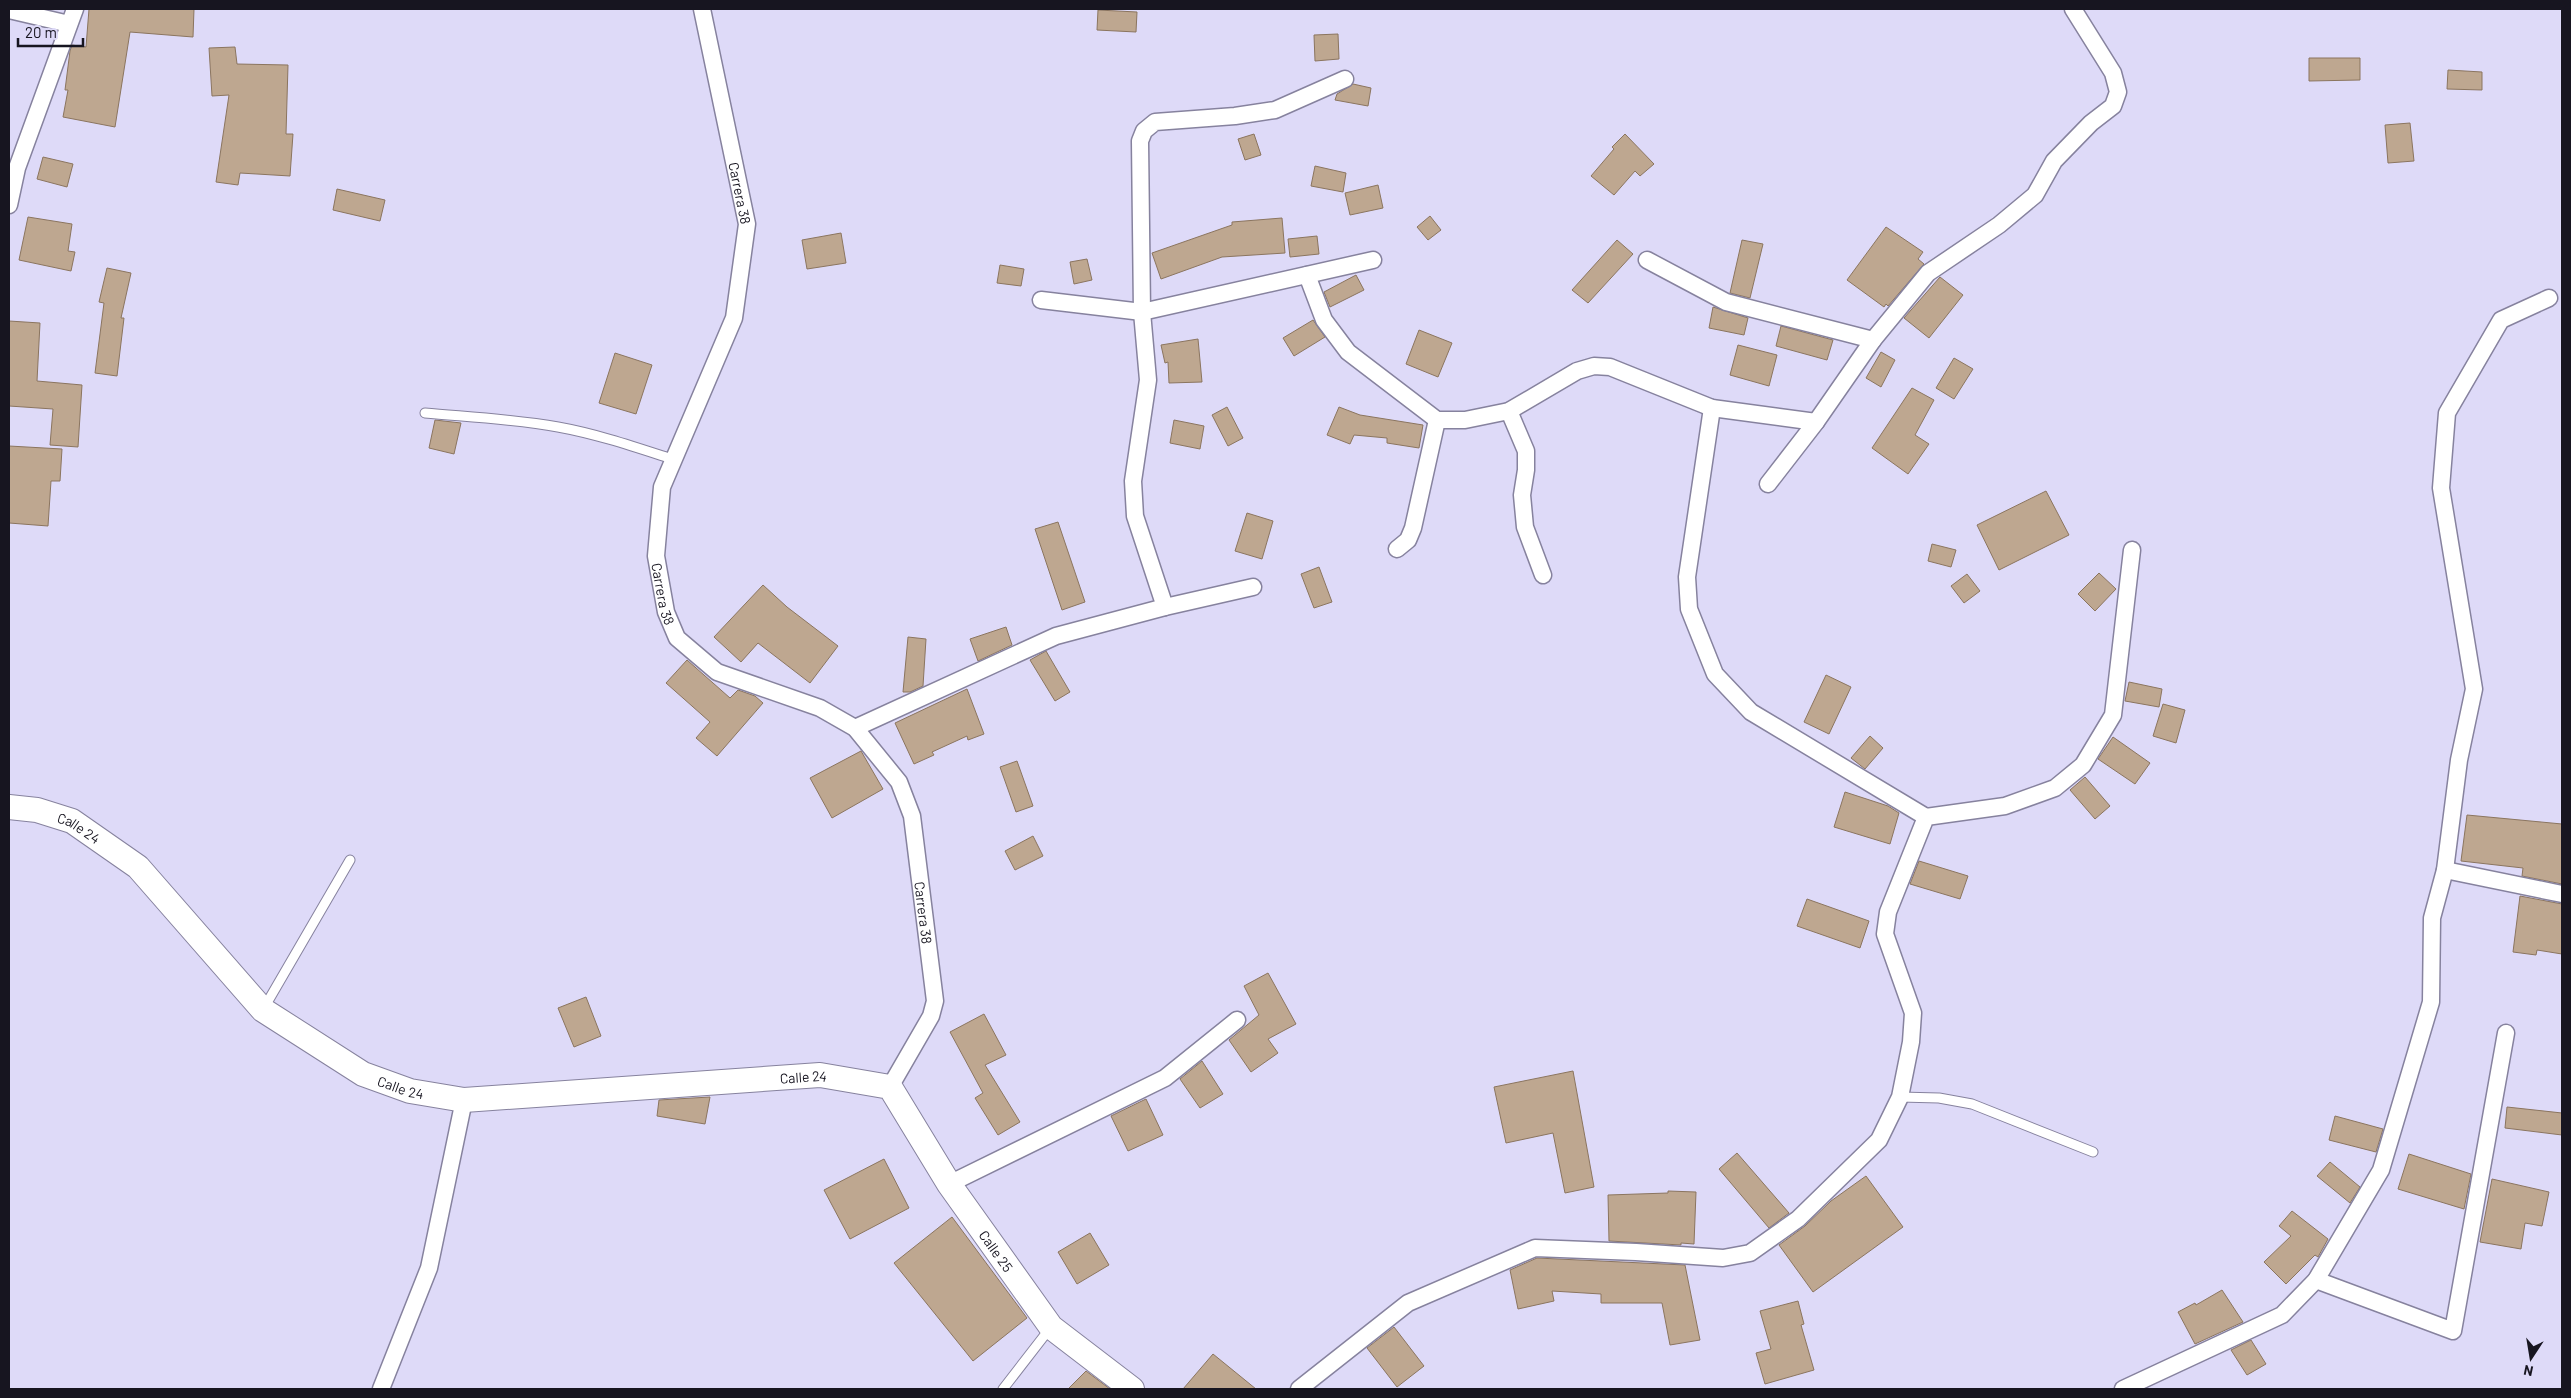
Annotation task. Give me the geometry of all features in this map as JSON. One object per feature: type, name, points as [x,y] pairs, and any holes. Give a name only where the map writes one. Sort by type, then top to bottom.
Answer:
[{"type":"street","name":"Carrera 38","points":[[702,9],[747,224],[734,318],[672,459],[662,487],[656,556],[666,612],[678,638],[717,672],[820,708],[855,728],[899,782],[912,816],[935,1001],[931,1016],[890,1087]]},
{"type":"street","points":[[1768,484],[1816,422],[1873,340],[1928,273],[2000,225],[2035,195],[2054,161],[2091,123],[2113,106],[2118,92],[2113,73],[2073,9]]},
{"type":"street","points":[[9,10],[72,16],[13,167],[9,205]]},
{"type":"street","points":[[1165,607],[1136,516],[1133,480],[1148,380],[1142,312],[1140,141],[1144,131],[1155,122],[1235,116],[1275,110],[1344,79]]},
{"type":"street","points":[[1041,300],[1142,312],[1373,260]]},
{"type":"street","points":[[1648,260],[1726,302],[1873,340]]},
{"type":"street","points":[[1307,275],[1324,320],[1348,352],[1437,420],[1465,420],[1509,411],[1577,371],[1594,366],[1610,367],[1712,408],[1816,422]]},
{"type":"street","points":[[2123,1389],[2282,1315],[2316,1280],[2381,1170],[2431,1002],[2432,918],[2445,870],[2459,760],[2474,688],[2441,488],[2447,413],[2500,320],[2548,298]]},
{"type":"street","points":[[1712,408],[1687,577],[1689,609],[1715,674],[1751,712],[1926,817],[2005,806],[2055,788],[2083,765],[2113,715],[2132,550]]},
{"type":"street","points":[[1509,411],[1526,451],[1526,470],[1522,495],[1525,527],[1543,576]]},
{"type":"street","points":[[1397,549],[1408,540],[1413,528],[1437,420]]},
{"type":"street","points":[[855,728],[1056,636],[1165,607],[1253,587]]},
{"type":"street","name":"Calle 24","points":[[9,807],[37,810],[72,821],[138,866],[263,1010],[363,1074],[410,1091],[464,1100],[820,1075],[890,1087]]},
{"type":"street","points":[[1299,1389],[1408,1303],[1535,1248],[1723,1258],[1750,1253],[1798,1220],[1879,1140],[1900,1097],[1911,1042],[1913,1012],[1885,934],[1888,912],[1926,817]]},
{"type":"street","points":[[2445,870],[2562,894]]},
{"type":"street","points":[[949,1184],[1165,1078],[1237,1020]]},
{"type":"street","points":[[2316,1280],[2453,1331],[2506,1033]]},
{"type":"street","name":"Calle 25","points":[[890,1087],[949,1184],[1051,1327],[1132,1389]]},
{"type":"street","points":[[381,1389],[429,1268],[464,1100]]},
{"type":"lane","points":[[425,413],[513,420],[559,427],[611,440],[672,459]]},
{"type":"lane","points":[[263,1010],[350,860]]},
{"type":"lane","points":[[1900,1097],[1939,1098],[1972,1104],[2094,1152]]},
{"type":"lane","points":[[1003,1389],[1051,1327]]},
{"type":"building","points":[[89,9],[194,9],[193,37],[130,32],[115,127],[63,117],[68,90],[65,90],[70,51],[72,45],[86,47]]},
{"type":"building","points":[[1098,10],[1137,12],[1136,32],[1097,30]]},
{"type":"building","points":[[1338,34],[1339,59],[1315,61],[1314,35]]},
{"type":"building","points":[[235,47],[237,64],[288,65],[286,134],[293,134],[290,176],[240,173],[238,185],[216,182],[229,95],[212,96],[209,48]]},
{"type":"building","points":[[2309,58],[2360,58],[2360,80],[2309,81]]},
{"type":"building","points":[[2448,70],[2482,72],[2482,90],[2447,89]]},
{"type":"building","points":[[1353,84],[1371,88],[1368,106],[1335,100],[1337,94]]},
{"type":"building","points":[[2410,123],[2414,161],[2388,163],[2385,125]]},
{"type":"building","points":[[1254,134],[1261,155],[1245,160],[1238,139]]},
{"type":"building","points":[[1625,134],[1654,164],[1640,176],[1635,171],[1614,195],[1591,176],[1614,149],[1612,147]]},
{"type":"building","points":[[43,157],[73,164],[67,187],[37,179]]},
{"type":"building","points":[[1315,166],[1346,173],[1343,192],[1311,186]]},
{"type":"building","points":[[1378,185],[1383,208],[1350,215],[1345,193]]},
{"type":"building","points":[[337,189],[385,200],[380,221],[333,210]]},
{"type":"building","points":[[1430,216],[1441,230],[1428,240],[1417,227]]},
{"type":"building","points":[[28,217],[72,224],[68,251],[75,252],[71,271],[19,260]]},
{"type":"building","points":[[1282,218],[1285,253],[1222,257],[1161,279],[1152,253],[1232,225],[1232,222]]},
{"type":"building","points":[[1886,227],[1923,252],[1918,259],[1924,264],[1888,306],[1886,304],[1884,307],[1847,280]]},
{"type":"building","points":[[841,233],[846,263],[807,269],[802,240]]},
{"type":"building","points":[[1317,236],[1319,254],[1290,257],[1288,239]]},
{"type":"building","points":[[1617,240],[1633,254],[1588,303],[1572,290]]},
{"type":"building","points":[[1742,240],[1763,244],[1750,298],[1730,293]]},
{"type":"building","points":[[1087,259],[1092,280],[1074,284],[1070,262]]},
{"type":"building","points":[[1000,265],[1024,269],[1021,286],[997,283]]},
{"type":"building","points":[[107,268],[131,273],[121,318],[124,318],[117,376],[95,373],[104,303],[99,302]]},
{"type":"building","points":[[1356,275],[1364,290],[1330,307],[1324,292]]},
{"type":"building","points":[[1940,277],[1963,295],[1929,338],[1904,318]]},
{"type":"building","points":[[1713,307],[1748,318],[1744,335],[1709,328]]},
{"type":"building","points":[[1313,320],[1325,337],[1294,356],[1283,338]]},
{"type":"building","points":[[9,321],[40,323],[37,381],[82,385],[78,447],[50,445],[53,409],[9,406]]},
{"type":"building","points":[[1781,326],[1833,340],[1827,360],[1776,346]]},
{"type":"building","points":[[1419,330],[1452,343],[1438,377],[1406,364]]},
{"type":"building","points":[[1198,339],[1202,382],[1169,383],[1168,362],[1165,363],[1161,345]]},
{"type":"building","points":[[1738,345],[1777,355],[1769,386],[1730,375]]},
{"type":"building","points":[[1881,352],[1895,360],[1881,387],[1866,378]]},
{"type":"building","points":[[615,353],[652,365],[636,414],[599,403]]},
{"type":"building","points":[[1954,358],[1973,369],[1954,399],[1936,388]]},
{"type":"building","points":[[1912,388],[1934,400],[1915,435],[1929,444],[1908,474],[1872,448]]},
{"type":"building","points":[[1227,407],[1243,438],[1228,446],[1212,415]]},
{"type":"building","points":[[1339,407],[1360,415],[1423,425],[1419,448],[1387,443],[1387,438],[1354,435],[1350,444],[1327,435]]},
{"type":"building","points":[[435,420],[461,423],[454,454],[429,448]]},
{"type":"building","points":[[1174,420],[1204,426],[1200,449],[1170,443]]},
{"type":"building","points":[[9,446],[62,449],[60,481],[51,481],[48,526],[9,523]]},
{"type":"building","points":[[2046,491],[2069,535],[1999,570],[1977,525]]},
{"type":"building","points":[[1247,513],[1273,521],[1262,559],[1235,551]]},
{"type":"building","points":[[1058,522],[1085,602],[1062,610],[1035,529]]},
{"type":"building","points":[[1932,544],[1956,550],[1951,567],[1928,561]]},
{"type":"building","points":[[1319,567],[1332,602],[1314,608],[1301,574]]},
{"type":"building","points":[[2099,573],[2116,589],[2095,611],[2078,594]]},
{"type":"building","points":[[1967,574],[1980,591],[1964,603],[1951,586]]},
{"type":"building","points":[[763,585],[787,607],[838,646],[810,683],[758,643],[741,662],[714,637]]},
{"type":"building","points":[[1006,627],[1012,645],[978,661],[970,639]]},
{"type":"building","points":[[908,637],[926,639],[923,686],[910,692],[903,692]]},
{"type":"building","points":[[1046,651],[1070,692],[1055,701],[1030,660]]},
{"type":"building","points":[[687,660],[730,698],[738,690],[755,696],[763,703],[717,756],[696,738],[710,722],[666,683]]},
{"type":"building","points":[[1826,675],[1851,687],[1829,734],[1804,722]]},
{"type":"building","points":[[2129,682],[2162,689],[2159,707],[2125,701]]},
{"type":"building","points":[[967,689],[984,734],[968,740],[967,736],[932,752],[934,755],[914,764],[895,723]]},
{"type":"building","points":[[2163,704],[2185,710],[2176,743],[2153,736]]},
{"type":"building","points":[[1870,736],[1883,748],[1865,769],[1851,758]]},
{"type":"building","points":[[2113,737],[2150,763],[2135,784],[2098,759]]},
{"type":"building","points":[[861,751],[883,789],[832,818],[810,778]]},
{"type":"building","points":[[1017,761],[1033,806],[1016,812],[1000,767]]},
{"type":"building","points":[[2085,777],[2110,806],[2095,819],[2070,790]]},
{"type":"building","points":[[1845,792],[1888,806],[1899,813],[1890,844],[1834,827]]},
{"type":"building","points":[[2467,815],[2562,824],[2562,884],[2522,876],[2523,868],[2461,861]]},
{"type":"building","points":[[1033,836],[1043,856],[1015,870],[1005,851]]},
{"type":"building","points":[[1919,861],[1968,876],[1960,899],[1910,884]]},
{"type":"building","points":[[2520,896],[2562,904],[2562,954],[2537,950],[2536,955],[2513,952]]},
{"type":"building","points":[[1807,899],[1869,921],[1860,948],[1797,926]]},
{"type":"building","points":[[1268,973],[1296,1024],[1268,1039],[1278,1053],[1251,1072],[1229,1040],[1259,1015],[1244,986]]},
{"type":"building","points":[[586,997],[601,1036],[574,1047],[558,1008]]},
{"type":"building","points":[[984,1014],[1006,1055],[985,1065],[1020,1122],[998,1135],[975,1098],[983,1093],[950,1032]]},
{"type":"building","points":[[1202,1061],[1223,1094],[1200,1108],[1180,1079]]},
{"type":"building","points":[[1573,1071],[1594,1187],[1565,1193],[1553,1133],[1506,1143],[1494,1087]]},
{"type":"building","points":[[710,1097],[705,1124],[657,1116],[659,1100]]},
{"type":"building","points":[[1146,1099],[1163,1135],[1128,1151],[1111,1116]]},
{"type":"building","points":[[2507,1107],[2562,1113],[2562,1135],[2505,1128]]},
{"type":"building","points":[[2335,1116],[2383,1129],[2376,1152],[2329,1140]]},
{"type":"building","points":[[1737,1153],[1789,1213],[1769,1228],[1719,1169]]},
{"type":"building","points":[[2409,1154],[2471,1174],[2464,1209],[2398,1189]]},
{"type":"building","points":[[884,1159],[909,1208],[850,1239],[824,1190]]},
{"type":"building","points":[[2330,1162],[2360,1187],[2350,1203],[2317,1176]]},
{"type":"building","points":[[1866,1176],[1903,1227],[1813,1292],[1779,1245],[1805,1226],[1831,1201]]},
{"type":"building","points":[[2492,1179],[2549,1192],[2542,1226],[2525,1223],[2521,1249],[2480,1242]]},
{"type":"building","points":[[1668,1191],[1696,1192],[1694,1244],[1609,1241],[1608,1195],[1668,1193]]},
{"type":"building","points":[[2292,1211],[2328,1239],[2318,1257],[2315,1255],[2286,1284],[2264,1262],[2291,1236],[2279,1226]]},
{"type":"building","points":[[952,1217],[1027,1318],[973,1361],[894,1263]]},
{"type":"building","points":[[1090,1233],[1109,1265],[1077,1284],[1058,1252]]},
{"type":"building","points":[[1537,1258],[1685,1265],[1700,1340],[1670,1345],[1662,1303],[1601,1303],[1601,1294],[1552,1291],[1554,1301],[1518,1309],[1510,1270]]},
{"type":"building","points":[[2222,1290],[2243,1322],[2195,1344],[2178,1312],[2195,1303],[2196,1305]]},
{"type":"building","points":[[1798,1301],[1804,1324],[1801,1325],[1814,1370],[1765,1384],[1756,1353],[1771,1349],[1760,1311]]},
{"type":"building","points":[[1394,1327],[1424,1366],[1397,1387],[1367,1348]]},
{"type":"building","points":[[2251,1340],[2266,1364],[2247,1375],[2231,1350]]},
{"type":"building","points":[[1213,1354],[1256,1389],[1183,1389]]},
{"type":"building","points":[[1086,1371],[1110,1389],[1068,1389]]}]
